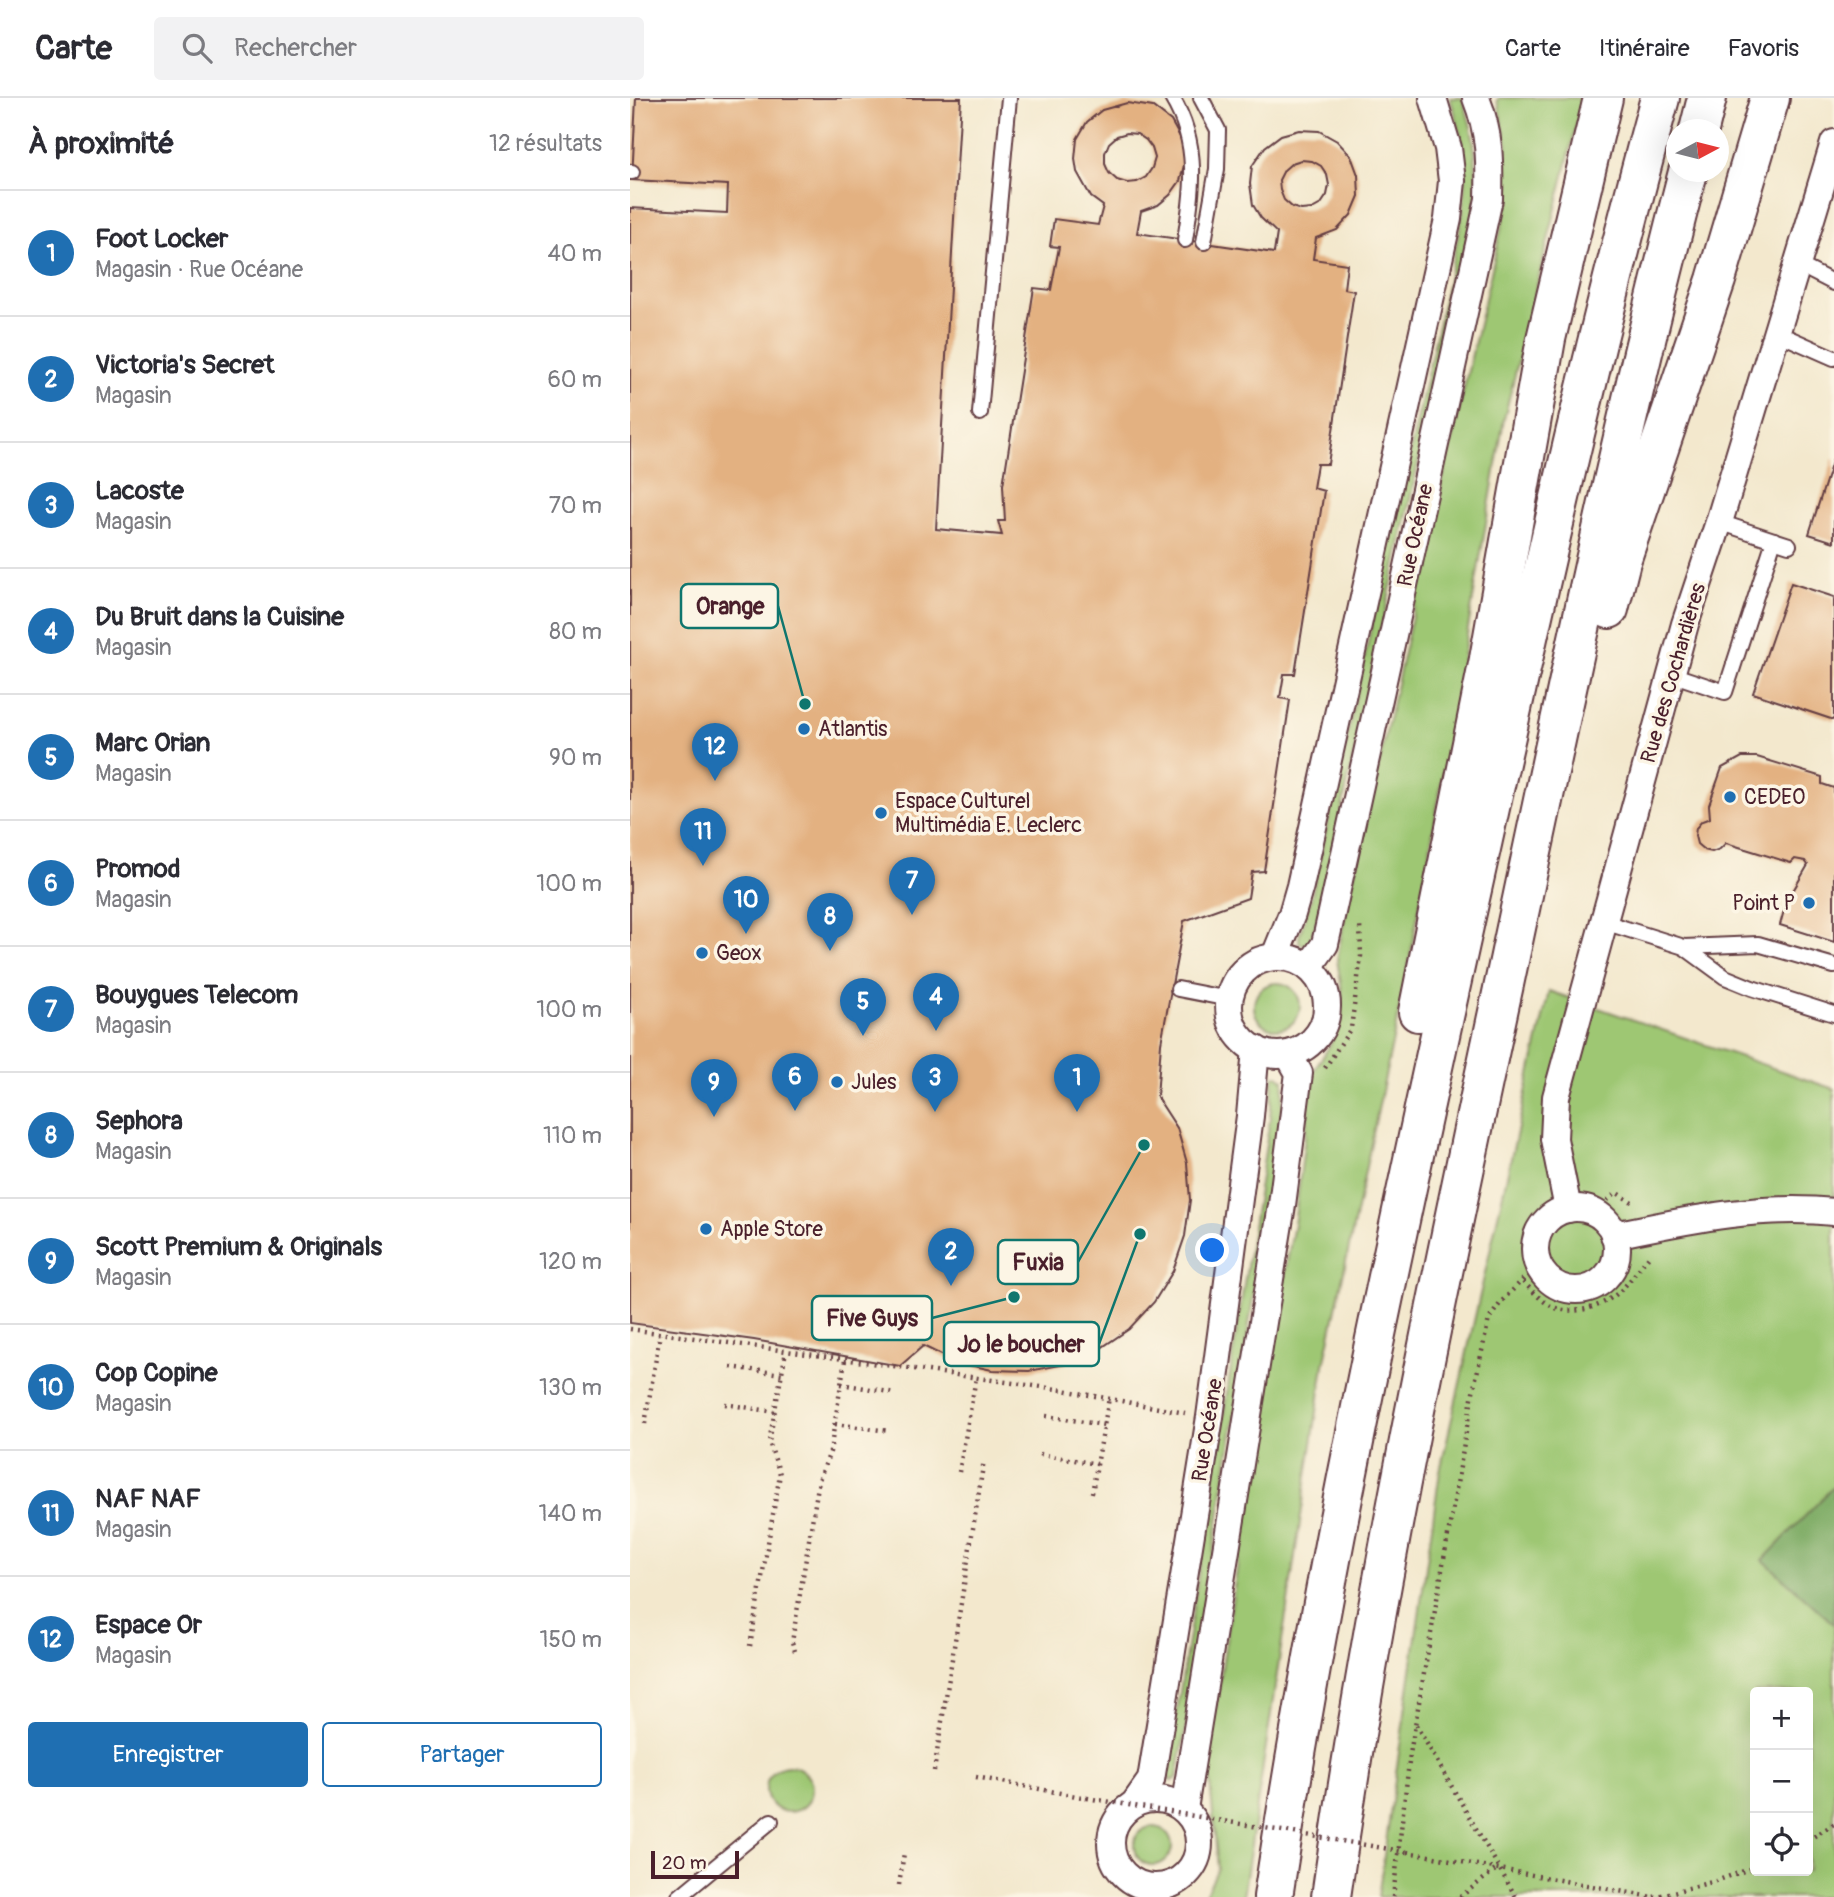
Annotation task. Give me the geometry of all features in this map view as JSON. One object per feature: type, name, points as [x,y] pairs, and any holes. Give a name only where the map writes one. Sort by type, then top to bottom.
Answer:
[{"type":"highway","points":[[1423,1113],[1405,1075],[1466,778],[1546,339],[1603,98]]},
{"type":"highway","points":[[1273,1897],[1322,1601],[1423,1113],[1567,467],[1660,98]]},
{"type":"highway","points":[[1702,119],[1707,98]]},
{"type":"highway","points":[[1565,698],[1591,689],[1621,561],[1716,279],[1770,98]]},
{"type":"highway","points":[[1331,1897],[1387,1555],[1477,1108],[1621,443],[1686,182]]},
{"type":"street","name":"Rue Océane","points":[[1275,956],[1286,932],[1300,886],[1448,219],[1452,181],[1448,148],[1433,98]]},
{"type":"street","name":"Rue Océane","points":[[1309,967],[1325,944],[1489,199],[1491,155],[1476,98]]},
{"type":"street","name":"Rue des Cochardières","points":[[1568,1209],[1553,1139],[1556,1097],[1671,674],[1833,151]]},
{"type":"street","points":[[1275,956],[1296,960],[1309,967],[1320,980],[1326,995],[1327,1010],[1323,1026],[1315,1039],[1288,1054],[1272,1054],[1256,1049],[1237,1031],[1231,1018],[1229,999],[1240,975],[1252,965],[1275,956]]},
{"type":"street","name":"Rue Océane","points":[[1134,1804],[1151,1780],[1210,1417],[1250,1116],[1256,1049]]},
{"type":"street","name":"Rue Océane","points":[[1192,1813],[1282,1205],[1298,1073],[1288,1054]]},
{"type":"street","points":[[1580,1208],[1593,1212],[1609,1225],[1614,1235],[1617,1248],[1615,1262],[1608,1275],[1584,1290],[1570,1290],[1556,1285],[1545,1276],[1530,1273],[1540,1230],[1554,1214],[1580,1208]]},
{"type":"street","points":[[1614,1235],[1724,1213],[1805,1209],[1834,1212]]},
{"type":"street","points":[[1147,1799],[1160,1799],[1173,1802],[1192,1813],[1200,1844],[1191,1870],[1181,1879],[1155,1892],[1130,1880],[1121,1871],[1111,1848],[1116,1822],[1124,1812],[1147,1799]]},
{"type":"lane","points":[[980,413],[1009,98]]},
{"type":"lane","points":[[1172,98],[1180,111],[1190,144],[1193,184],[1185,240]]},
{"type":"lane","points":[[1201,98],[1218,130],[1217,169],[1204,242]]},
{"type":"lane","points":[[1797,264],[1834,283]]},
{"type":"lane","points":[[1775,332],[1834,358]]},
{"type":"lane","points":[[1671,674],[1725,692],[1782,542],[1719,522]]},
{"type":"lane","points":[[1604,922],[1684,947],[1725,976],[1752,988],[1834,1014]]},
{"type":"lane","points":[[1684,947],[1758,944],[1834,966]]},
{"type":"lane","points":[[1178,989],[1229,999]]},
{"type":"lane","points":[[679,1897],[771,1821]]},
{"type":"path","points":[[1320,1076],[1351,1028],[1361,956],[1360,922]]},
{"type":"path","points":[[1393,1897],[1416,1724],[1473,1392],[1489,1319],[1502,1301],[1530,1273],[1552,1307],[1570,1310],[1605,1303],[1623,1289],[1652,1252],[1646,1228]]},
{"type":"path","points":[[630,1329],[813,1353],[845,1360],[1109,1398],[1193,1415]]},
{"type":"path","points":[[645,1424],[660,1334]]},
{"type":"path","points":[[750,1646],[780,1474],[769,1442],[786,1351]]},
{"type":"path","points":[[795,1651],[792,1642],[816,1494],[830,1452],[845,1360]]},
{"type":"path","points":[[731,1367],[782,1374]]},
{"type":"path","points":[[959,1472],[976,1378]]},
{"type":"path","points":[[841,1384],[895,1393]]},
{"type":"path","points":[[1092,1493],[1109,1398]]},
{"type":"path","points":[[725,1405],[775,1412]]},
{"type":"path","points":[[1046,1416],[1104,1425]]},
{"type":"path","points":[[835,1424],[889,1431]]},
{"type":"path","points":[[1040,1454],[1097,1464]]},
{"type":"path","points":[[934,1771],[984,1460]]},
{"type":"path","points":[[1416,1724],[1516,1897]]},
{"type":"path","points":[[976,1777],[1653,1897],[1716,1881],[1750,1869]]},
{"type":"path","points":[[1813,1837],[1834,1824]]},
{"type":"path","points":[[900,1885],[904,1853]]},
{"type":"path","points":[[1460,1897],[1499,1868]]},
{"type":"path","points":[[1616,1891],[1621,1897]]},
{"type":"green space","points":[[1450,98],[1462,98],[1470,125],[1476,165],[1475,206],[1318,916],[1310,942],[1304,945],[1299,942],[1299,937],[1311,899],[1461,223],[1465,191],[1464,160]]},
{"type":"green space","points":[[1583,98],[1504,419],[1407,973],[1324,1365],[1243,1897],[1204,1897],[1218,1868],[1208,1760],[1265,1385],[1295,1218],[1313,1072],[1330,1045],[1341,1020],[1342,990],[1337,960],[1345,916],[1503,221],[1507,144],[1497,100]]},
{"type":"green space","points":[[1277,983],[1293,990],[1300,1006],[1293,1022],[1277,1029],[1261,1022],[1254,1006],[1261,990]]},
{"type":"green space","points":[[1549,991],[1834,1089],[1834,1897],[1378,1897],[1440,1471]]},
{"type":"green space","points":[[1278,1075],[1284,1080],[1282,1114],[1186,1726],[1177,1778],[1171,1781],[1167,1775],[1270,1119],[1273,1080]]},
{"type":"green space","points":[[1834,1486],[1834,1624],[1763,1560]]},
{"type":"green space","points":[[789,1766],[805,1773],[812,1789],[805,1805],[789,1812],[773,1805],[766,1789],[773,1773]]},
{"type":"green space","points":[[1153,1827],[1167,1832],[1172,1846],[1167,1860],[1153,1865],[1139,1860],[1134,1846],[1139,1832]]},
{"type":"building","points":[[636,98],[961,98],[936,529],[1002,535],[998,521],[1005,521],[1003,485],[1034,288],[1051,290],[1059,247],[1050,246],[1054,219],[1098,225],[1103,206],[1091,197],[1077,172],[1077,139],[1087,122],[1102,110],[1127,103],[1153,107],[1171,121],[1181,139],[1185,161],[1180,181],[1158,205],[1141,211],[1137,233],[1274,253],[1277,233],[1261,218],[1253,205],[1250,184],[1252,166],[1265,147],[1281,135],[1299,130],[1319,131],[1337,141],[1351,156],[1358,175],[1359,196],[1351,215],[1337,230],[1316,238],[1313,259],[1347,264],[1344,289],[1354,291],[1328,464],[1317,464],[1313,488],[1324,491],[1295,674],[1284,674],[1280,698],[1290,700],[1264,871],[1252,872],[1248,898],[1184,921],[1161,1043],[1157,1097],[1177,1128],[1187,1163],[1190,1200],[1185,1236],[1173,1271],[1154,1302],[1129,1329],[1098,1350],[1065,1364],[1029,1371],[992,1370],[956,1362],[923,1346],[900,1366],[754,1340],[630,1323],[630,208],[727,213],[728,185],[632,180]],"holes":[[[1137,134],[1146,140],[1155,158],[1146,177],[1137,182],[1117,180],[1109,173],[1105,164],[1109,143],[1117,136]],[[1301,160],[1312,161],[1321,166],[1327,175],[1327,195],[1321,204],[1312,209],[1292,207],[1284,200],[1280,190],[1279,180],[1284,170]]]},
{"type":"building","points":[[1834,459],[1834,542],[1809,534]]},
{"type":"building","points":[[1791,583],[1834,597],[1834,720],[1753,693]]},
{"type":"building","points":[[1742,757],[1757,757],[1822,777],[1822,784],[1834,788],[1834,942],[1780,925],[1786,903],[1808,865],[1805,861],[1795,859],[1791,863],[1726,843],[1712,852],[1697,844],[1696,828],[1702,821],[1710,818],[1709,805],[1722,768]]},
{"type":"place","name":"Orange","points":[[805,704]]},
{"type":"place","name":"Atlantis","points":[[804,729]]},
{"type":"place","name":"Espace Or","points":[[715,781]]},
{"type":"place","name":"CEDEO","points":[[1730,797]]},
{"type":"place","name":"Espace Culturel Multimédia E. Leclerc","points":[[881,813]]},
{"type":"place","name":"NAF NAF","points":[[703,866]]},
{"type":"place","name":"Point P","points":[[1809,903]]},
{"type":"place","name":"Bouygues Telecom","points":[[912,915]]},
{"type":"place","name":"Cop Copine","points":[[746,934]]},
{"type":"place","name":"Sephora","points":[[830,951]]},
{"type":"place","name":"Geox","points":[[702,953]]},
{"type":"place","name":"Du Bruit dans la Cuisine","points":[[936,1031]]},
{"type":"place","name":"Marc Orian","points":[[863,1036]]},
{"type":"place","name":"Jules","points":[[837,1082]]},
{"type":"place","name":"Promod","points":[[795,1111]]},
{"type":"place","name":"Lacoste","points":[[935,1112]]},
{"type":"place","name":"Foot Locker","points":[[1077,1112]]},
{"type":"place","name":"Scott Premium & Originals","points":[[714,1117]]},
{"type":"place","name":"Fuxia","points":[[1144,1145]]},
{"type":"place","name":"Apple Store","points":[[706,1229]]},
{"type":"place","name":"Jo le boucher","points":[[1140,1234]]},
{"type":"place","name":"Victoria's Secret","points":[[951,1286]]},
{"type":"place","name":"Five Guys","points":[[1014,1297]]}]
